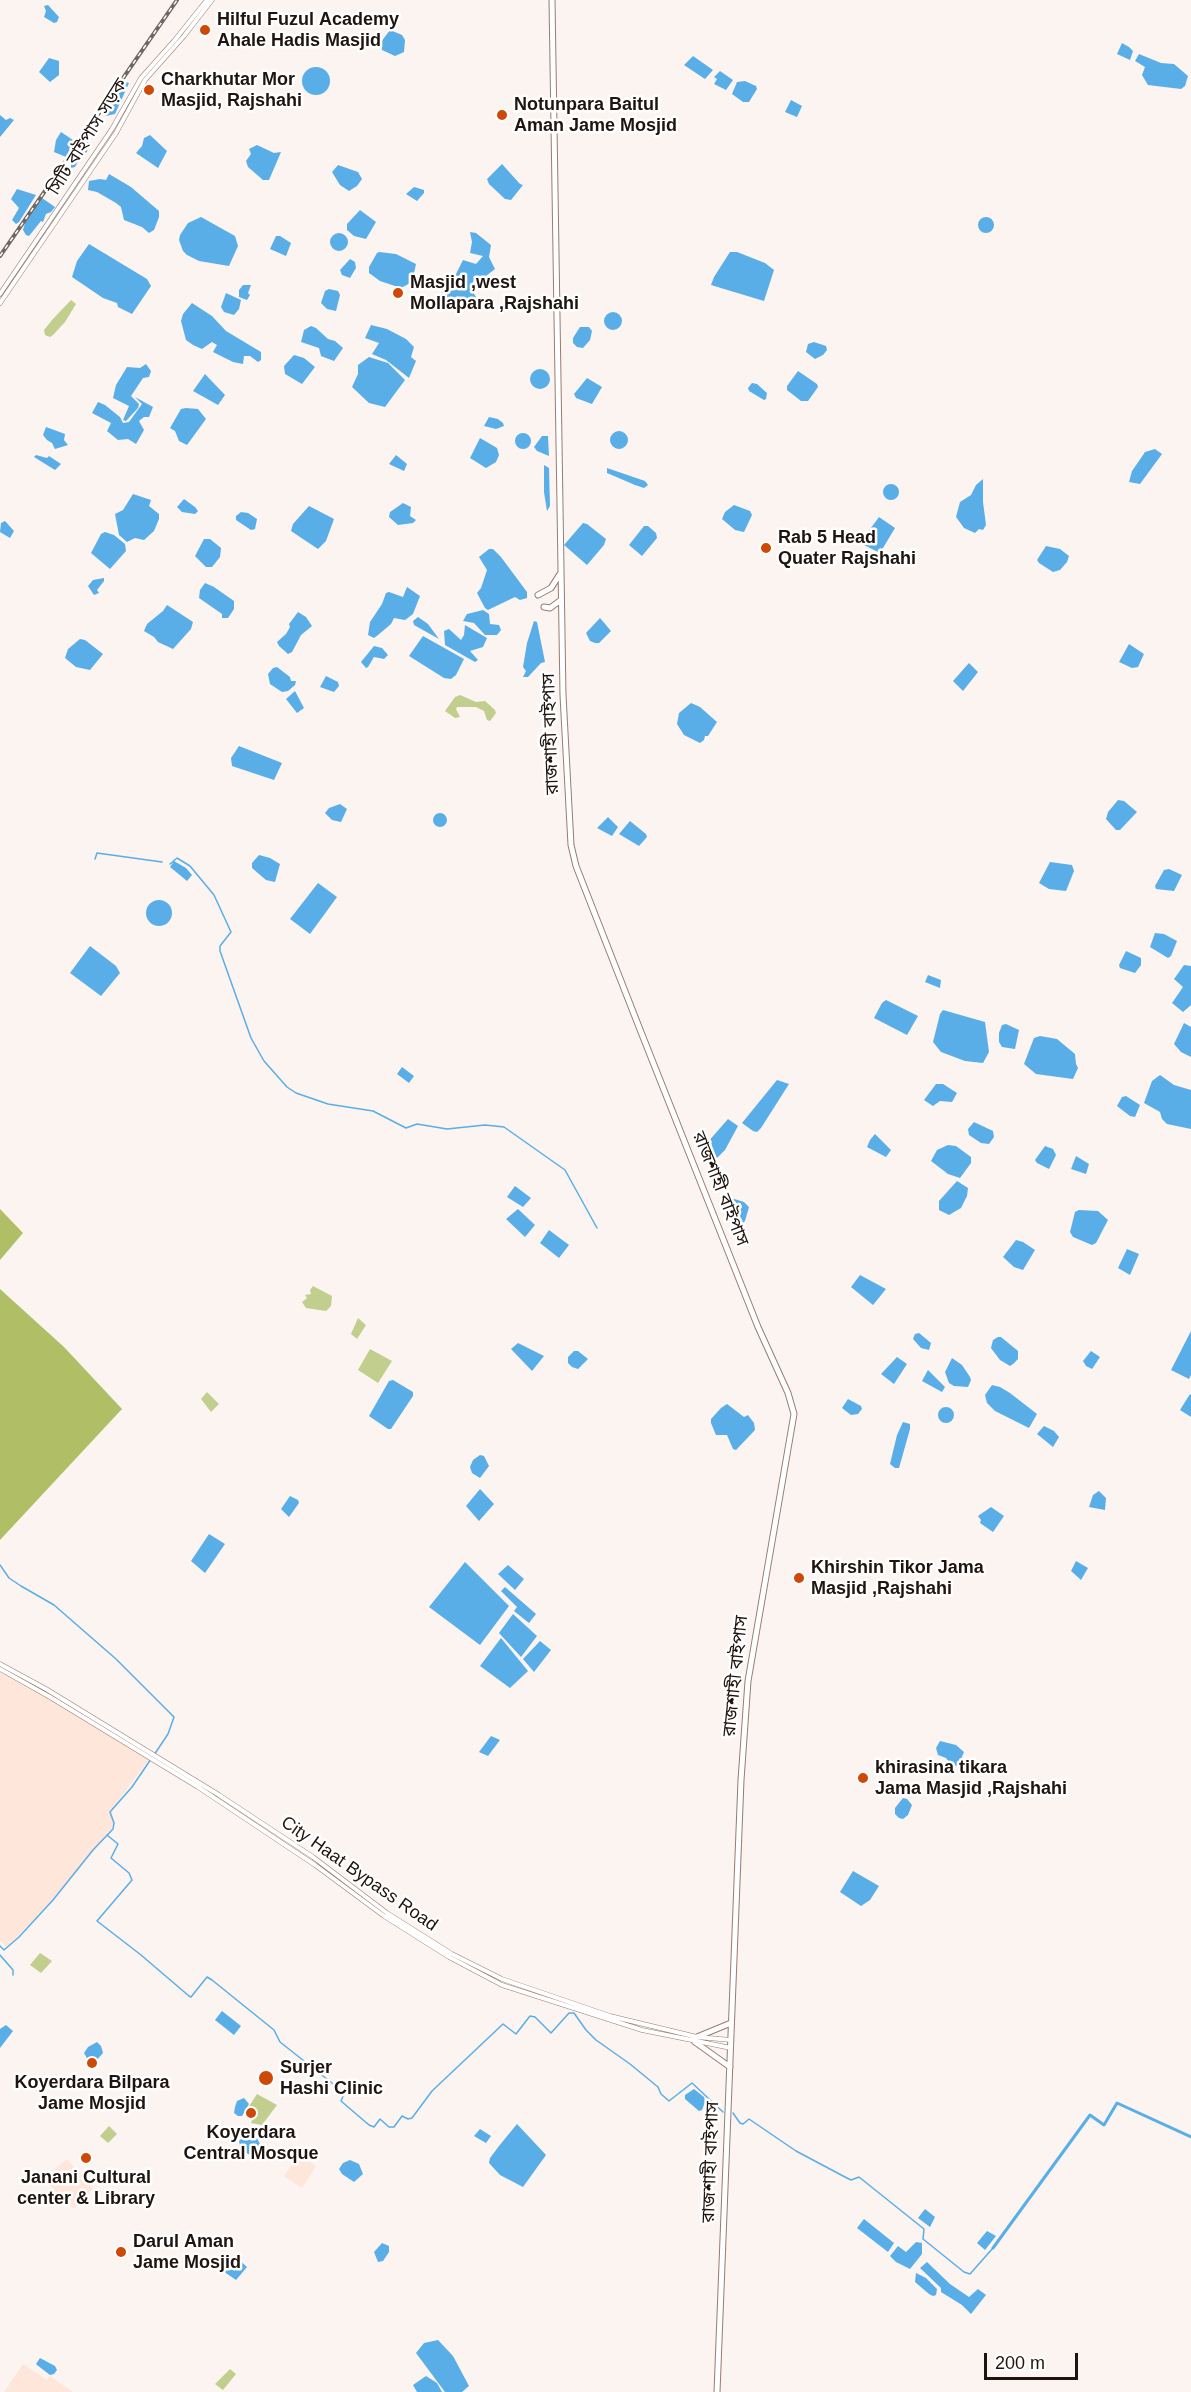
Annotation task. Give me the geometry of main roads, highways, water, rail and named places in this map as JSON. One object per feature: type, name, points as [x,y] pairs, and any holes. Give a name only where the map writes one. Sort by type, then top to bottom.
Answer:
[{"type":"highway","name":"রাজশাহী বাইপাস","points":[[552,0],[561,600],[570,831],[576,866],[758,1327],[788,1393],[794,1414],[748,1681],[731,2023],[717,2392]]},
{"type":"highway","points":[[538,595],[553,586],[561,571]]},
{"type":"highway","points":[[544,608],[550,608],[561,600]]},
{"type":"highway","points":[[730,2067],[696,2039],[731,2023]]},
{"type":"main road","name":"সিটি বাইপাস সড়ক","points":[[0,294],[112,129],[141,78],[207,0]]},
{"type":"main road","points":[[0,303],[116,133],[145,80],[212,0]]},
{"type":"main road","name":"City Haat Bypass Road","points":[[0,1665],[46,1689],[219,1795],[313,1857],[387,1913],[452,1954],[502,1980],[576,2005],[730,2048]]},
{"type":"main road","name":"City Haat Bypass Road","points":[[0,1670],[50,1697],[198,1787],[315,1865],[384,1916],[449,1957],[502,1985],[631,2026],[696,2039],[731,2040]]},
{"type":"water","points":[[48,5],[59,17],[57,22],[54,23],[44,17],[46,11],[44,6]]},
{"type":"water","points":[[390,30],[402,35],[405,40],[404,52],[395,56],[382,50],[381,42]]},
{"type":"water","points":[[1122,43],[1133,51],[1130,60],[1117,54]]},
{"type":"water","points":[[1139,54],[1161,63],[1174,64],[1188,76],[1185,86],[1181,89],[1148,85],[1142,75],[1145,67],[1135,61]]},
{"type":"water","points":[[693,56],[713,70],[705,79],[684,65]]},
{"type":"water","points":[[49,58],[59,61],[59,75],[50,82],[39,72]]},
{"type":"water","points":[[316,67],[326,71],[330,81],[326,91],[316,95],[306,91],[302,81],[306,71]]},
{"type":"water","points":[[720,71],[733,80],[726,90],[714,84],[717,79],[714,77]]},
{"type":"water","points":[[745,81],[756,86],[757,89],[749,102],[743,102],[732,94],[737,82]]},
{"type":"water","points":[[125,82],[129,83],[115,114],[106,116],[103,112],[105,108]]},
{"type":"water","points":[[791,100],[802,106],[797,117],[785,112]]},
{"type":"water","points":[[0,115],[6,120],[10,118],[14,120],[0,137]]},
{"type":"water","points":[[61,132],[76,142],[66,157],[54,152],[56,140]]},
{"type":"water","points":[[150,135],[167,151],[158,168],[136,153],[142,146],[144,138]]},
{"type":"water","points":[[84,137],[89,141],[87,152],[82,154],[75,167],[71,168],[71,161],[81,148]]},
{"type":"water","points":[[257,145],[274,153],[281,152],[269,180],[263,180],[248,167],[246,161],[251,154],[249,149]]},
{"type":"water","points":[[502,164],[523,185],[511,200],[505,199],[489,184],[487,179]]},
{"type":"water","points":[[338,165],[358,172],[362,179],[357,186],[349,191],[340,185],[332,172]]},
{"type":"water","points":[[109,174],[131,187],[159,211],[154,230],[149,233],[142,227],[124,220],[121,207],[97,192],[88,190],[89,181],[106,180]]},
{"type":"water","points":[[414,187],[424,190],[417,201],[406,194]]},
{"type":"water","points":[[17,189],[36,195],[16,224],[12,220],[19,208],[11,199]]},
{"type":"water","points":[[42,198],[55,207],[46,214],[43,222],[41,221],[29,236],[26,235],[23,230],[25,223]]},
{"type":"water","points":[[360,210],[376,222],[366,239],[354,236],[347,230],[347,224]]},
{"type":"water","points":[[201,217],[235,236],[238,246],[229,266],[199,261],[183,251],[179,240],[180,235],[188,223]]},
{"type":"water","points":[[986,217],[994,225],[986,233],[978,225]]},
{"type":"water","points":[[470,232],[476,233],[491,245],[489,257],[495,269],[486,276],[474,279],[471,288],[477,299],[471,309],[465,308],[464,310],[456,308],[448,299],[442,298],[442,292],[447,281],[453,280],[463,260],[476,264],[483,256],[470,253],[472,242]]},
{"type":"water","points":[[339,233],[347,238],[348,242],[343,250],[339,251],[331,246],[330,242],[335,234]]},
{"type":"water","points":[[276,236],[291,243],[286,256],[270,249]]},
{"type":"water","points":[[89,244],[147,279],[151,286],[132,314],[72,277],[77,261]]},
{"type":"water","points":[[379,252],[396,254],[416,264],[412,282],[401,288],[380,281],[369,273],[369,267]]},
{"type":"water","points":[[730,252],[737,252],[765,263],[774,270],[764,301],[711,285]]},
{"type":"water","points":[[350,259],[355,262],[356,268],[350,278],[342,275],[340,270]]},
{"type":"water","points":[[243,285],[251,285],[247,300],[239,297],[239,290]]},
{"type":"water","points":[[329,289],[338,291],[340,295],[336,311],[327,309],[321,303],[325,291]]},
{"type":"water","points":[[226,293],[241,300],[239,309],[234,315],[224,312],[221,307]]},
{"type":"water","points":[[192,303],[212,316],[226,331],[261,352],[261,360],[258,362],[250,356],[244,356],[243,364],[233,362],[213,352],[217,345],[212,342],[202,349],[186,340],[181,321],[183,314]]},
{"type":"water","points":[[613,312],[619,315],[622,321],[619,327],[613,330],[607,327],[604,321],[607,315]]},
{"type":"water","points":[[371,325],[387,329],[406,339],[414,347],[411,357],[416,361],[409,378],[386,360],[372,354],[379,343],[365,338]]},
{"type":"water","points":[[311,326],[343,348],[334,361],[321,356],[319,348],[301,342],[304,330]]},
{"type":"water","points":[[580,327],[589,327],[592,331],[590,340],[583,348],[573,343],[573,338]]},
{"type":"water","points":[[814,342],[826,346],[827,350],[815,359],[806,352],[808,344]]},
{"type":"water","points":[[294,355],[304,358],[315,367],[302,384],[285,374],[284,366]]},
{"type":"water","points":[[369,357],[388,363],[405,380],[385,407],[369,403],[352,387],[358,374],[358,365]]},
{"type":"water","points":[[146,364],[151,371],[149,377],[143,378],[131,396],[139,404],[138,408],[126,421],[123,420],[129,406],[113,398],[116,385],[127,367],[140,368]]},
{"type":"water","points":[[540,369],[547,372],[550,379],[547,386],[540,389],[533,386],[530,379],[533,372]]},
{"type":"water","points":[[798,371],[818,387],[808,401],[801,401],[787,390],[787,386]]},
{"type":"water","points":[[205,374],[225,395],[218,405],[193,391]]},
{"type":"water","points":[[587,378],[602,387],[592,404],[576,398],[574,394]]},
{"type":"water","points":[[752,383],[757,384],[767,393],[766,399],[749,391],[748,388]]},
{"type":"water","points":[[135,397],[153,407],[149,417],[144,417],[139,421],[144,430],[136,444],[128,439],[118,440],[107,431],[111,423],[92,413],[98,402],[120,417],[123,423],[129,422],[142,404]]},
{"type":"water","points":[[181,409],[198,409],[206,419],[187,445],[179,441],[175,431],[170,428]]},
{"type":"water","points":[[489,417],[498,419],[504,426],[496,429],[484,426]]},
{"type":"water","points":[[46,427],[65,434],[64,440],[68,445],[55,449],[43,435]]},
{"type":"water","points":[[619,431],[625,434],[628,440],[625,446],[619,449],[613,446],[610,440],[613,434]]},
{"type":"water","points":[[523,433],[531,441],[523,449],[515,441]]},
{"type":"water","points":[[542,436],[548,436],[549,456],[537,451],[534,447]]},
{"type":"water","points":[[480,438],[497,448],[499,455],[496,462],[486,468],[470,458]]},
{"type":"water","points":[[1155,449],[1162,454],[1140,484],[1129,482],[1132,471],[1145,452]]},
{"type":"water","points":[[36,455],[47,458],[49,456],[61,464],[55,470],[34,457]]},
{"type":"water","points":[[396,455],[407,464],[404,471],[389,464]]},
{"type":"water","points":[[544,465],[549,468],[550,506],[547,511],[544,492]]},
{"type":"water","points":[[607,468],[645,481],[648,485],[644,488],[635,485],[607,473]]},
{"type":"water","points":[[983,479],[986,525],[983,530],[979,529],[975,533],[964,528],[956,517],[960,502],[971,495],[976,485]]},
{"type":"water","points":[[888,484],[894,484],[899,492],[897,498],[888,500],[883,495],[883,489]]},
{"type":"water","points":[[133,494],[151,500],[149,506],[159,514],[159,519],[154,531],[144,540],[135,538],[127,542],[119,535],[115,514],[123,510]]},
{"type":"water","points":[[184,499],[198,511],[195,514],[182,512],[177,507]]},
{"type":"water","points":[[403,503],[411,507],[410,516],[416,520],[413,523],[398,525],[389,517],[390,512]]},
{"type":"water","points":[[734,505],[750,511],[752,515],[744,532],[735,530],[722,519],[725,512]]},
{"type":"water","points":[[309,506],[334,519],[326,541],[318,549],[291,531],[293,524]]},
{"type":"water","points":[[241,512],[248,513],[257,519],[255,529],[251,530],[236,520],[236,516]]},
{"type":"water","points":[[879,517],[895,528],[880,553],[862,544],[862,540]]},
{"type":"water","points":[[5,521],[14,531],[10,538],[0,532],[1,523]]},
{"type":"water","points":[[583,523],[606,539],[604,545],[587,565],[564,545]]},
{"type":"water","points":[[644,526],[648,526],[656,533],[657,538],[642,556],[629,545]]},
{"type":"water","points":[[105,532],[114,535],[125,544],[126,551],[110,569],[91,553],[101,534]]},
{"type":"water","points":[[204,539],[210,539],[221,548],[220,557],[212,567],[206,567],[195,556]]},
{"type":"water","points":[[1046,546],[1060,549],[1069,556],[1060,570],[1053,572],[1037,560]]},
{"type":"water","points":[[489,549],[493,549],[501,557],[527,592],[527,598],[520,600],[515,597],[488,610],[485,608],[477,593],[487,570],[479,557]]},
{"type":"water","points":[[104,578],[97,590],[99,593],[94,595],[88,586],[93,580]]},
{"type":"water","points":[[205,583],[234,601],[234,609],[228,618],[222,618],[222,614],[199,598],[200,590]]},
{"type":"water","points":[[407,587],[420,596],[413,614],[405,620],[394,618],[391,624],[374,638],[368,635],[370,622],[382,604],[386,593],[403,597]]},
{"type":"water","points":[[167,605],[193,622],[191,629],[173,649],[158,642],[144,631],[147,624]]},
{"type":"water","points":[[483,610],[489,614],[490,624],[499,625],[501,630],[497,635],[485,635],[474,623],[463,621],[467,614]]},
{"type":"water","points":[[298,612],[306,617],[312,626],[301,635],[292,652],[288,654],[277,642],[286,634],[290,627],[289,624]]},
{"type":"water","points":[[418,617],[428,624],[439,639],[414,625],[413,621]]},
{"type":"water","points":[[600,618],[611,631],[599,643],[595,643],[590,641],[586,633]]},
{"type":"water","points":[[534,621],[537,622],[545,662],[541,663],[528,677],[523,677],[526,671],[523,667],[527,643]]},
{"type":"water","points":[[465,625],[487,638],[483,647],[470,651],[478,660],[475,662],[445,645],[444,631],[449,629],[461,640]]},
{"type":"water","points":[[423,636],[464,659],[456,675],[451,679],[444,678],[409,656]]},
{"type":"water","points":[[80,639],[85,640],[103,654],[90,670],[76,667],[65,658],[68,649]]},
{"type":"water","points":[[1129,644],[1144,654],[1138,667],[1132,668],[1119,662]]},
{"type":"water","points":[[374,646],[382,648],[388,655],[384,659],[374,657],[366,668],[361,662]]},
{"type":"water","points":[[969,663],[978,672],[963,691],[953,681]]},
{"type":"water","points":[[277,667],[290,677],[291,681],[296,681],[288,691],[282,692],[270,684],[268,674]]},
{"type":"water","points":[[326,676],[338,682],[339,686],[334,692],[320,687]]},
{"type":"water","points":[[295,691],[304,708],[297,713],[286,699]]},
{"type":"water","points":[[691,703],[700,707],[717,722],[708,736],[705,736],[700,743],[684,735],[677,724],[679,713]]},
{"type":"water","points":[[239,746],[282,763],[274,780],[232,766],[231,758]]},
{"type":"water","points":[[1118,800],[1124,801],[1137,812],[1120,830],[1116,830],[1106,819],[1108,812]]},
{"type":"water","points":[[340,804],[347,809],[341,822],[332,820],[325,813],[329,808]]},
{"type":"water","points":[[440,813],[445,815],[447,820],[445,825],[440,827],[435,825],[433,820],[435,815]]},
{"type":"water","points":[[608,817],[618,827],[612,836],[597,828]]},
{"type":"water","points":[[630,821],[646,834],[647,837],[639,846],[619,834]]},
{"type":"water","points":[[259,855],[280,864],[275,882],[266,880],[252,868],[252,863]]},
{"type":"water","points":[[174,861],[186,868],[192,875],[187,881],[170,867]]},
{"type":"water","points":[[1050,862],[1072,865],[1074,871],[1066,891],[1049,889],[1039,883]]},
{"type":"water","points":[[1169,869],[1182,875],[1174,891],[1156,889],[1155,886],[1164,870]]},
{"type":"water","points":[[318,883],[337,897],[310,934],[290,919]]},
{"type":"water","points":[[159,900],[168,904],[172,913],[168,922],[159,926],[150,922],[146,913],[150,904]]},
{"type":"water","points":[[1155,933],[1164,934],[1177,941],[1168,958],[1150,947]]},
{"type":"water","points":[[90,946],[116,966],[120,973],[101,996],[70,973]]},
{"type":"water","points":[[1126,951],[1141,958],[1141,965],[1135,973],[1120,968],[1119,965]]},
{"type":"water","points":[[1184,965],[1191,966],[1191,1005],[1183,1012],[1172,1003],[1183,987],[1174,979]]},
{"type":"water","points":[[928,975],[941,980],[940,988],[925,982]]},
{"type":"water","points":[[886,1000],[918,1016],[907,1035],[874,1018]]},
{"type":"water","points":[[943,1010],[985,1022],[989,1052],[983,1063],[965,1061],[941,1052],[933,1042]]},
{"type":"water","points":[[1184,1023],[1191,1027],[1191,1057],[1181,1052],[1174,1044]]},
{"type":"water","points":[[1006,1024],[1019,1030],[1015,1049],[1002,1047],[999,1042],[1002,1025]]},
{"type":"water","points":[[1040,1036],[1057,1039],[1075,1054],[1078,1068],[1073,1079],[1036,1074],[1024,1064],[1034,1038]]},
{"type":"water","points":[[402,1067],[414,1076],[409,1083],[397,1074]]},
{"type":"water","points":[[1160,1075],[1174,1085],[1191,1090],[1191,1129],[1167,1124],[1160,1112],[1144,1103],[1152,1081]]},
{"type":"water","points":[[777,1080],[789,1084],[761,1128],[757,1132],[753,1131],[742,1123]]},
{"type":"water","points":[[936,1084],[943,1084],[957,1093],[952,1102],[940,1101],[933,1106],[924,1100]]},
{"type":"water","points":[[1126,1096],[1140,1105],[1135,1117],[1117,1106],[1122,1097]]},
{"type":"water","points":[[728,1119],[738,1126],[725,1150],[709,1166],[700,1151]]},
{"type":"water","points":[[974,1122],[993,1131],[994,1137],[989,1144],[981,1143],[969,1135],[968,1129]]},
{"type":"water","points":[[875,1134],[891,1150],[886,1157],[867,1147]]},
{"type":"water","points":[[948,1145],[956,1146],[971,1157],[971,1163],[960,1178],[948,1174],[931,1161],[937,1150]]},
{"type":"water","points":[[1045,1146],[1053,1149],[1056,1155],[1049,1169],[1035,1160]]},
{"type":"water","points":[[1076,1156],[1089,1164],[1086,1174],[1071,1169]]},
{"type":"water","points":[[957,1181],[968,1188],[967,1196],[961,1208],[949,1215],[939,1210],[939,1201]]},
{"type":"water","points":[[515,1186],[531,1198],[523,1207],[507,1197]]},
{"type":"water","points":[[731,1198],[744,1202],[749,1207],[742,1224],[733,1219],[725,1209]]},
{"type":"water","points":[[518,1209],[535,1225],[525,1237],[506,1219]]},
{"type":"water","points":[[1079,1210],[1098,1211],[1108,1220],[1096,1243],[1092,1245],[1073,1237],[1070,1232],[1075,1212]]},
{"type":"water","points":[[549,1230],[569,1245],[559,1258],[540,1243]]},
{"type":"water","points":[[1016,1240],[1035,1250],[1023,1270],[1014,1267],[1003,1257]]},
{"type":"water","points":[[1127,1249],[1139,1254],[1130,1275],[1118,1268]]},
{"type":"water","points":[[860,1275],[886,1289],[873,1305],[851,1287]]},
{"type":"water","points":[[1191,1331],[1191,1375],[1189,1379],[1171,1370]]},
{"type":"water","points":[[919,1333],[931,1343],[929,1350],[921,1348],[913,1339],[915,1334]]},
{"type":"water","points":[[998,1337],[1018,1351],[1018,1359],[1010,1366],[1000,1360],[991,1348],[993,1340]]},
{"type":"water","points":[[518,1343],[544,1356],[532,1371],[511,1349]]},
{"type":"water","points":[[574,1351],[578,1351],[588,1359],[578,1369],[568,1363],[568,1357]]},
{"type":"water","points":[[1091,1351],[1100,1357],[1092,1369],[1083,1361]]},
{"type":"water","points":[[897,1357],[907,1364],[894,1384],[881,1374]]},
{"type":"water","points":[[952,1358],[962,1365],[970,1377],[968,1387],[954,1386],[949,1383],[945,1372]]},
{"type":"water","points":[[928,1370],[945,1387],[942,1392],[922,1381]]},
{"type":"water","points":[[393,1380],[413,1392],[413,1396],[391,1429],[388,1429],[369,1416],[389,1381]]},
{"type":"water","points":[[992,1385],[1010,1393],[1037,1414],[1029,1428],[995,1411],[987,1403],[985,1395]]},
{"type":"water","points":[[1191,1395],[1191,1417],[1180,1410]]},
{"type":"water","points":[[848,1399],[861,1406],[862,1409],[858,1414],[851,1415],[842,1408]]},
{"type":"water","points":[[727,1404],[744,1417],[748,1415],[754,1423],[755,1430],[736,1450],[733,1449],[727,1435],[716,1435],[711,1423],[711,1419]]},
{"type":"water","points":[[946,1407],[952,1409],[954,1415],[952,1421],[946,1423],[940,1421],[938,1415],[940,1409]]},
{"type":"water","points":[[903,1422],[910,1424],[910,1429],[899,1468],[895,1468],[890,1464],[897,1435]]},
{"type":"water","points":[[1044,1426],[1054,1431],[1059,1437],[1053,1447],[1037,1434]]},
{"type":"water","points":[[480,1455],[484,1456],[489,1466],[480,1478],[472,1473],[470,1467],[473,1460]]},
{"type":"water","points":[[480,1489],[494,1504],[479,1521],[466,1506]]},
{"type":"water","points":[[1099,1491],[1106,1498],[1105,1510],[1089,1507],[1093,1495]]},
{"type":"water","points":[[290,1496],[299,1503],[289,1517],[281,1509]]},
{"type":"water","points":[[991,1507],[1004,1516],[993,1532],[980,1523],[978,1516]]},
{"type":"water","points":[[209,1534],[225,1544],[205,1573],[191,1561]]},
{"type":"water","points":[[1076,1561],[1088,1568],[1081,1580],[1071,1571]]},
{"type":"water","points":[[465,1562],[509,1606],[480,1645],[429,1607]]},
{"type":"water","points":[[508,1565],[524,1579],[515,1590],[498,1574]]},
{"type":"water","points":[[505,1587],[536,1614],[529,1623],[514,1611],[517,1607],[501,1591]]},
{"type":"water","points":[[513,1614],[537,1636],[521,1657],[499,1633]]},
{"type":"water","points":[[501,1638],[528,1671],[510,1688],[480,1666]]},
{"type":"water","points":[[540,1641],[551,1650],[534,1672],[523,1659]]},
{"type":"water","points":[[491,1736],[500,1740],[488,1756],[479,1752]]},
{"type":"water","points":[[940,1741],[956,1745],[964,1752],[958,1766],[951,1765],[946,1758],[938,1755],[936,1748]]},
{"type":"water","points":[[903,1798],[912,1805],[908,1815],[903,1819],[895,1814],[895,1808]]},
{"type":"water","points":[[853,1871],[879,1886],[870,1900],[861,1906],[840,1892]]},
{"type":"water","points":[[222,2011],[241,2026],[234,2035],[215,2020]]},
{"type":"water","points":[[6,2025],[13,2031],[0,2048],[0,2029]]},
{"type":"water","points":[[97,2042],[103,2053],[95,2062],[88,2060],[84,2053],[88,2047]]},
{"type":"water","points":[[694,2089],[704,2097],[705,2102],[702,2110],[699,2111],[685,2099],[685,2095]]},
{"type":"water","points":[[244,2098],[249,2104],[242,2116],[238,2116],[234,2113],[237,2101]]},
{"type":"water","points":[[517,2124],[546,2155],[523,2187],[500,2175],[489,2163],[490,2158]]},
{"type":"water","points":[[480,2129],[491,2136],[486,2143],[474,2136]]},
{"type":"water","points":[[245,2135],[257,2138],[263,2150],[261,2161],[241,2150],[239,2141]]},
{"type":"water","points":[[350,2160],[359,2164],[363,2174],[354,2182],[342,2174],[339,2169],[343,2163]]},
{"type":"water","points":[[925,2209],[935,2217],[930,2227],[918,2218]]},
{"type":"water","points":[[864,2219],[894,2243],[888,2252],[857,2228]]},
{"type":"water","points":[[987,2231],[996,2236],[985,2250],[977,2243]]},
{"type":"water","points":[[916,2242],[922,2243],[922,2254],[910,2269],[890,2256],[898,2246],[906,2252]]},
{"type":"water","points":[[382,2243],[389,2246],[389,2252],[383,2261],[378,2262],[374,2252]]},
{"type":"water","points":[[236,2257],[247,2267],[236,2280],[223,2271]]},
{"type":"water","points":[[927,2262],[950,2284],[969,2297],[978,2289],[986,2295],[971,2314],[962,2305],[941,2292],[941,2288],[920,2268]]},
{"type":"water","points":[[916,2273],[926,2278],[937,2289],[936,2295],[929,2294],[915,2282]]},
{"type":"water","points":[[438,2340],[453,2356],[469,2386],[462,2392],[445,2392],[416,2353],[424,2343]]},
{"type":"water","points":[[40,2358],[55,2366],[57,2370],[54,2374],[50,2375],[36,2364]]},
{"type":"water","points":[[426,2376],[437,2383],[442,2392],[417,2392],[413,2385]]},
{"type":"waterway","points":[[95,859],[97,853],[162,862]]},
{"type":"waterway","points":[[170,864],[177,858],[190,866],[214,895],[231,932],[220,946],[220,951],[251,1038],[264,1061],[287,1087],[296,1093],[328,1104],[373,1111],[406,1128],[417,1124],[447,1129],[485,1125],[504,1127],[565,1170],[597,1228]]},
{"type":"waterway","points":[[0,1565],[9,1578],[54,1605],[116,1659],[174,1717],[168,1734],[154,1755]]},
{"type":"waterway","points":[[0,1946],[4,1950],[19,1937],[113,1829],[114,1823],[110,1812],[132,1787],[151,1759]]},
{"type":"waterway","points":[[107,1835],[118,1844],[111,1858],[129,1873],[132,1880],[97,1921],[189,1996],[191,1997],[207,1977],[212,1980],[274,2030],[280,2042],[337,2087],[344,2094],[341,2101],[369,2125],[374,2127],[380,2119],[389,2127],[394,2127],[402,2116],[412,2118],[432,2091],[503,2024],[516,2034],[530,2016],[535,2017],[551,2033],[569,2013],[574,2013],[596,2040],[658,2087],[661,2094],[669,2101],[692,2083],[723,2112]]},
{"type":"waterway","points":[[0,1955],[13,1970],[13,1975]]},
{"type":"waterway","points":[[993,2248],[1090,2115],[1104,2125],[1117,2103],[1191,2137]]},
{"type":"waterway","points":[[733,2113],[740,2123],[743,2124],[749,2119],[796,2151],[845,2177],[851,2180],[859,2177],[924,2229],[923,2239],[964,2272],[970,2274],[993,2248]]},
{"type":"railway","points":[[0,256],[177,0]]},
{"type":"place","name":"Hilful Fuzul Academy Ahale Hadis Masjid","points":[[205,30]]},
{"type":"place","name":"Charkhutar Mor Masjid, Rajshahi","points":[[149,90]]},
{"type":"place","name":"Notunpara Baitul Aman Jame Mosjid","points":[[502,115]]},
{"type":"place","name":"Masjid ,west Mollapara ,Rajshahi","points":[[398,293]]},
{"type":"place","name":"Rab 5 Head Quater Rajshahi","points":[[766,548]]},
{"type":"place","name":"Khirshin Tikor Jama Masjid ,Rajshahi","points":[[799,1578]]},
{"type":"place","name":"khirasina tikara Jama Masjid ,Rajshahi","points":[[863,1778]]},
{"type":"place","name":"Koyerdara Bilpara Jame Mosjid","points":[[92,2063]]},
{"type":"place","name":"Surjer Hashi Clinic","points":[[266,2078]]},
{"type":"place","name":"Koyerdara Central Mosque","points":[[251,2113]]},
{"type":"place","name":"Janani Cultural center & Library","points":[[86,2158]]},
{"type":"place","name":"Darul Aman Jame Mosjid","points":[[121,2252]]}]
